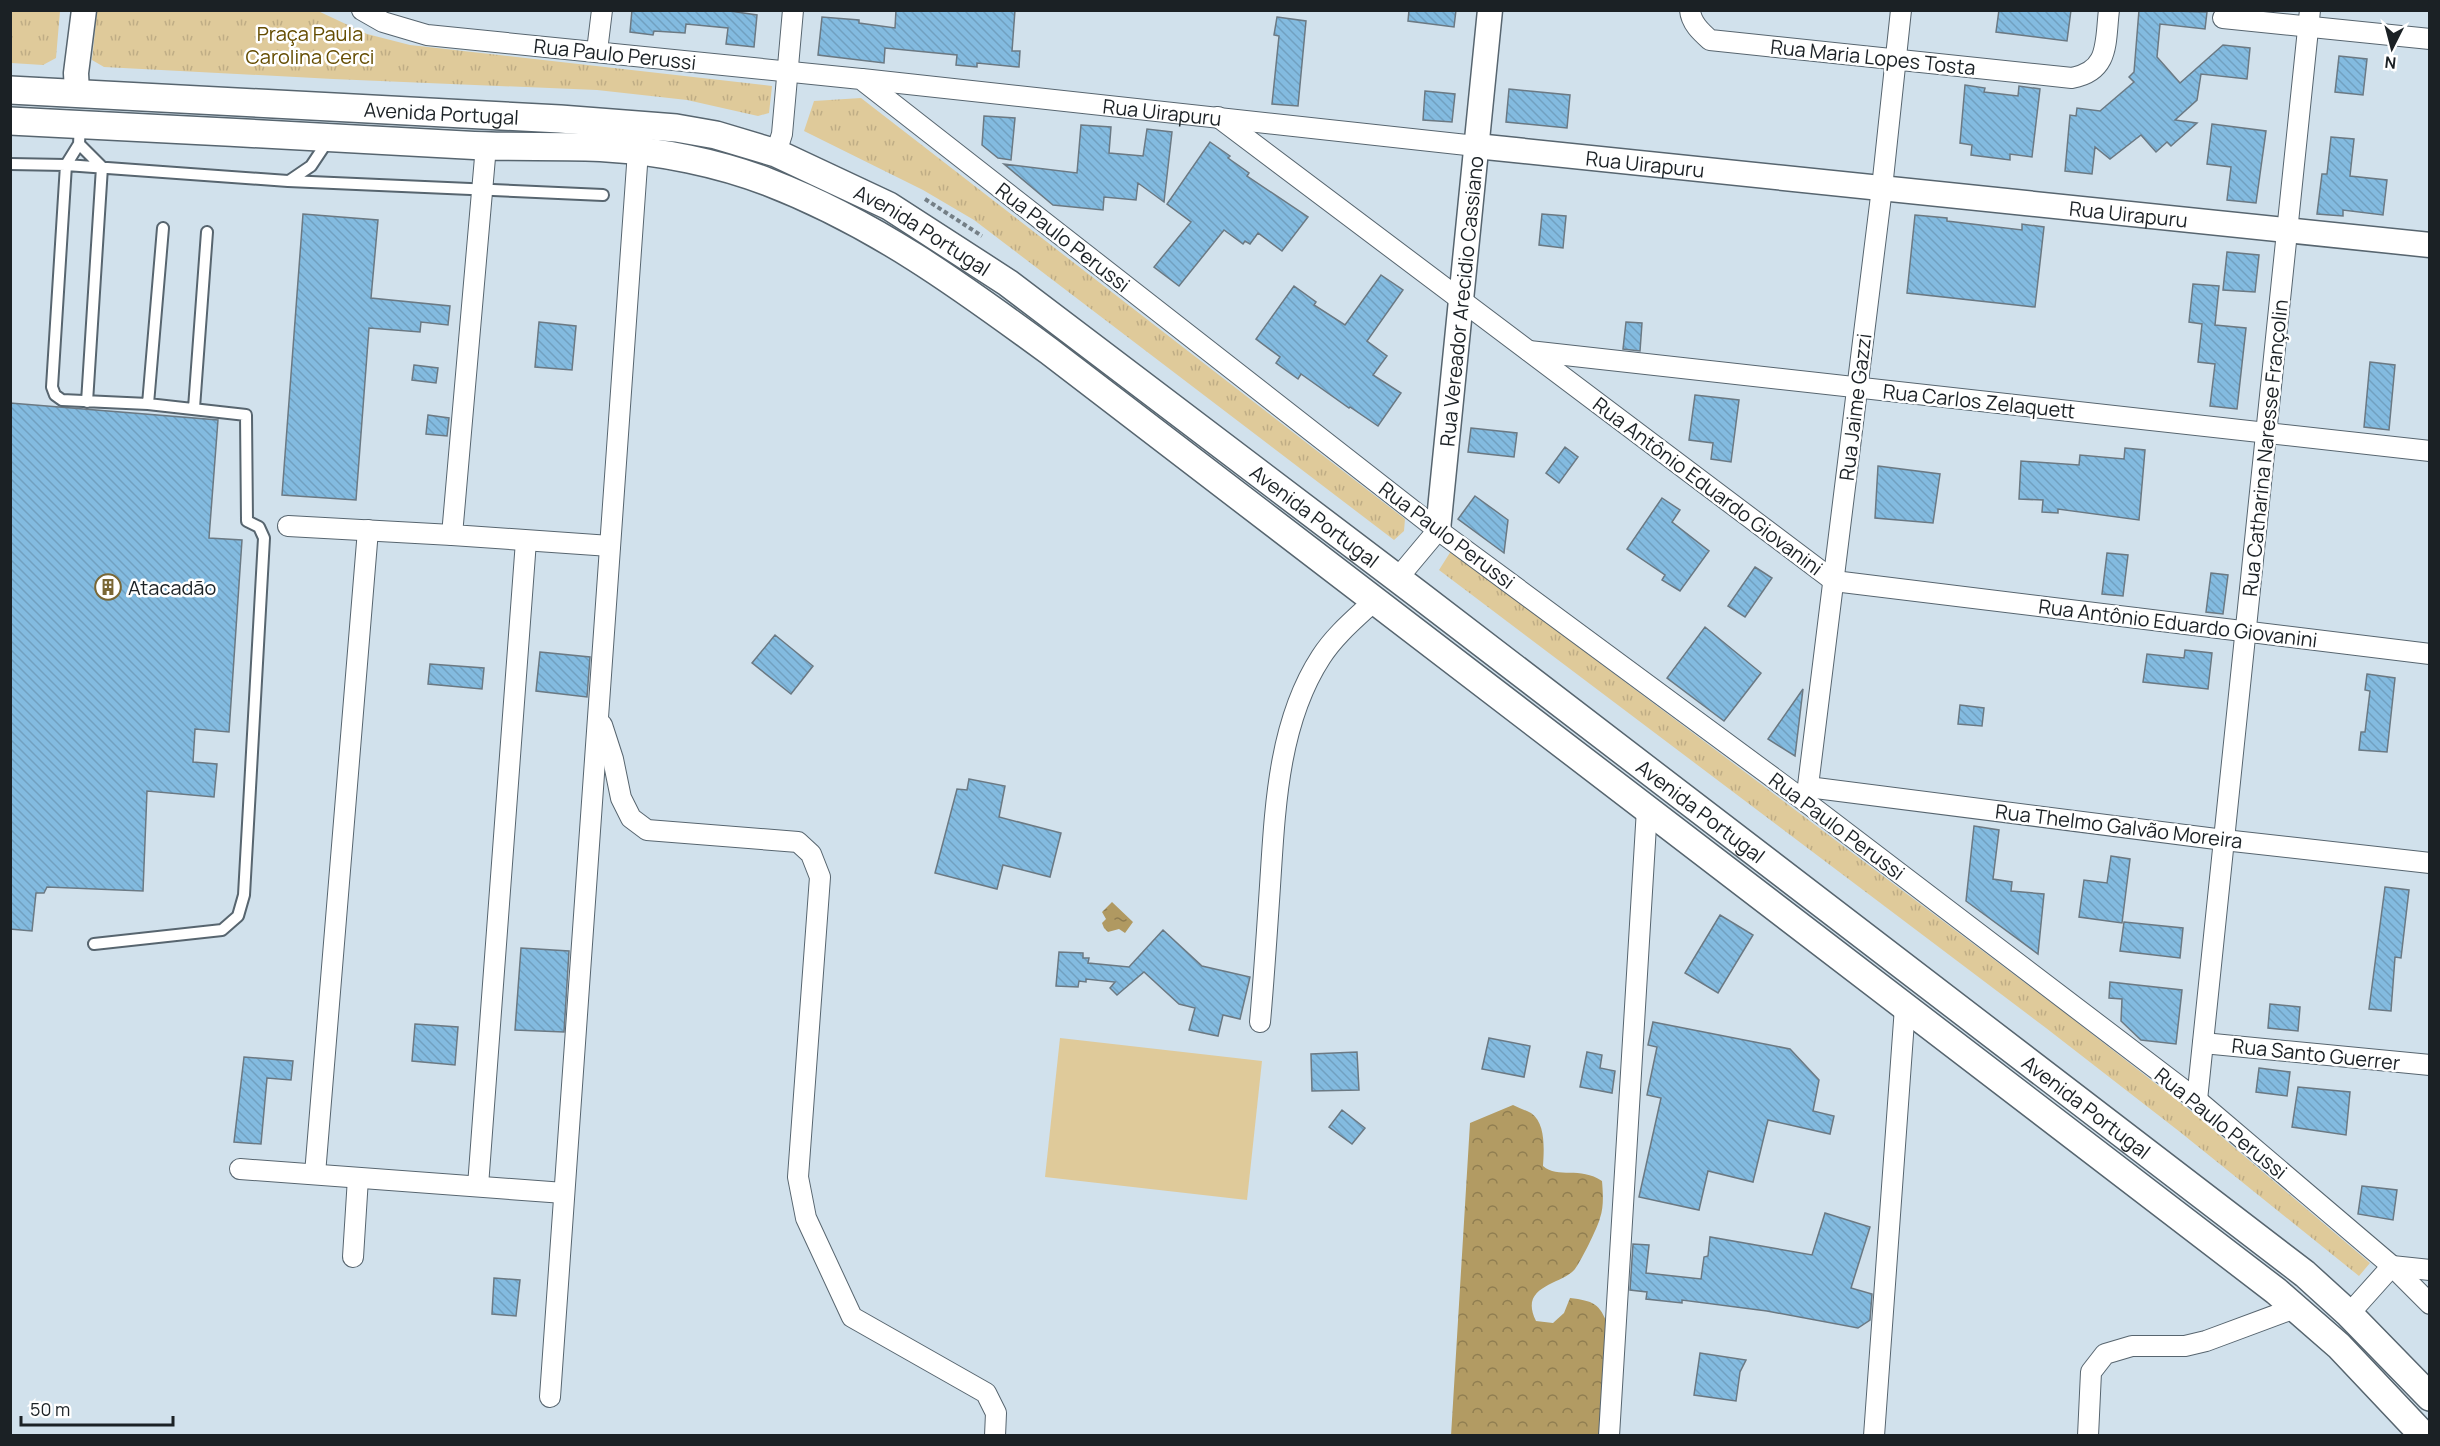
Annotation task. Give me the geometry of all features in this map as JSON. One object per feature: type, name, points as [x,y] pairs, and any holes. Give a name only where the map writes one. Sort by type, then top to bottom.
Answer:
[{"type":"main road","name":"Avenida Portugal","points":[[10,90],[618,122],[716,135],[776,153],[889,206],[1008,283],[2296,1267],[2349,1314],[2430,1397]]},
{"type":"main road","points":[[10,121],[80,134],[330,138],[638,151],[678,157],[766,181],[830,209],[894,243],[941,273],[1049,351],[2295,1308],[2339,1346],[2424,1436]]},
{"type":"main road","points":[[1049,351],[1067,328]]},
{"type":"main road","points":[[1106,395],[1124,371]]},
{"type":"street","points":[[80,134],[76,74],[84,10]]},
{"type":"street","name":"Rua Paulo Perussi","points":[[362,10],[383,22],[427,35],[861,79],[1438,530],[1807,795],[2197,1100],[2392,1266],[2430,1305]]},
{"type":"street","points":[[597,51],[602,10]]},
{"type":"street","points":[[776,153],[782,135],[793,10]]},
{"type":"street","name":"Rua Vereador Arecidio Cassiano","points":[[1438,530],[1490,10]]},
{"type":"street","name":"Rua Maria Lopes Tosta","points":[[1690,10],[1690,15],[1700,31],[1710,40],[2073,78],[2088,75],[2098,67],[2104,51],[2109,10]]},
{"type":"street","name":"Rua Jaime Gazzi","points":[[1807,795],[1882,188],[1900,10]]},
{"type":"street","points":[[2223,18],[2309,19],[2430,39]]},
{"type":"street","name":"Rua Catharina Naresse Françolin","points":[[2197,1100],[2309,19]]},
{"type":"street","name":"Rua Uirapuru","points":[[861,79],[1476,146],[2430,245]]},
{"type":"street","name":"Rua Antônio Eduardo Giovanini","points":[[1218,117],[1834,580],[2430,654]]},
{"type":"street","points":[[452,535],[486,146]]},
{"type":"street","points":[[550,1397],[638,151]]},
{"type":"street","name":"Rua Carlos Zelaquett","points":[[1529,351],[2430,451]]},
{"type":"street","points":[[288,526],[610,546]]},
{"type":"street","points":[[315,1174],[368,530]]},
{"type":"street","points":[[1397,579],[1438,530]]},
{"type":"street","points":[[478,1186],[526,541]]},
{"type":"street","points":[[1260,1022],[1273,838],[1283,759],[1299,699],[1322,657],[1345,628],[1374,601]]},
{"type":"street","points":[[598,714],[621,798],[632,818],[647,830],[798,842],[811,854],[820,877],[798,1177],[806,1218],[852,1317],[986,1393],[996,1413],[995,1436]]},
{"type":"street","name":"Rua Thelmo Galvão Moreira","points":[[1807,795],[2430,863]]},
{"type":"street","points":[[1609,1436],[1647,809]]},
{"type":"street","points":[[1874,1436],[1905,1007]]},
{"type":"street","name":"Rua Santo Guerrer","points":[[2203,1043],[2430,1065]]},
{"type":"street","points":[[240,1169],[564,1192]]},
{"type":"street","points":[[353,1257],[358,1178]]},
{"type":"street","points":[[2349,1314],[2392,1266],[2430,1270]]},
{"type":"street","points":[[2088,1436],[2091,1372],[2105,1354],[2132,1346],[2185,1346],[2206,1341],[2295,1308]]},
{"type":"lane","points":[[80,134],[66,165],[52,387],[55,395],[62,400],[147,404],[246,415],[247,521],[259,527],[264,538],[244,896],[238,916],[222,930],[94,944]]},
{"type":"lane","points":[[80,134],[102,167],[87,402]]},
{"type":"lane","points":[[288,181],[311,166],[330,138]]},
{"type":"lane","points":[[10,164],[102,167],[288,181],[603,195]]},
{"type":"lane","points":[[147,404],[163,228]]},
{"type":"lane","points":[[194,408],[207,232]]},
{"type":"green space","points":[[11,10],[60,11],[56,58],[43,65],[11,63]]},
{"type":"green space","name":"Praça Paula Carolina Cerci","points":[[97,11],[318,11],[367,34],[410,45],[772,86],[769,113],[758,116],[687,100],[597,90],[104,67],[92,60]]},
{"type":"green space","points":[[861,98],[1405,519],[1404,531],[1394,540],[974,220],[923,190],[804,131],[814,101]]},
{"type":"green space","points":[[1451,551],[2060,1009],[2196,1115],[2370,1263],[2359,1276],[2046,1028],[1439,570]]},
{"type":"green space","points":[[1060,1038],[1262,1061],[1247,1200],[1045,1177]]},
{"type":"green space","points":[[1513,1105],[1531,1113],[1539,1123],[1543,1137],[1543,1166],[1555,1172],[1586,1174],[1602,1181],[1601,1214],[1581,1260],[1569,1274],[1537,1293],[1532,1309],[1536,1321],[1553,1323],[1564,1313],[1570,1298],[1595,1304],[1602,1312],[1608,1326],[1601,1435],[1451,1436],[1470,1123]]},
{"type":"water","points":[[1112,902],[1133,922],[1125,933],[1119,929],[1108,932],[1104,928],[1102,923],[1106,919],[1102,912]]},
{"type":"building","points":[[632,10],[723,10],[757,15],[754,47],[726,44],[728,28],[686,24],[685,33],[654,31],[653,35],[630,32]]},
{"type":"building","points":[[896,10],[1015,10],[1012,51],[1020,51],[1019,67],[977,63],[977,67],[956,65],[957,55],[885,48],[884,63],[818,55],[822,17],[859,20],[859,23],[895,28]]},
{"type":"building","points":[[1409,10],[1456,10],[1454,27],[1408,21]]},
{"type":"building","points":[[1999,10],[2071,10],[2067,41],[1996,32]]},
{"type":"building","points":[[2139,10],[2207,12],[2205,29],[2160,24],[2157,57],[2180,83],[2223,45],[2250,48],[2247,79],[2201,74],[2197,100],[2175,120],[2197,123],[2171,146],[2167,142],[2156,152],[2141,135],[2110,159],[2095,147],[2092,174],[2065,171],[2070,115],[2076,116],[2077,108],[2100,111],[2134,82],[2129,77],[2134,72]]},
{"type":"building","points":[[1277,17],[1306,21],[1298,106],[1272,104],[1279,36],[1274,35]]},
{"type":"building","points":[[2339,56],[2367,59],[2363,95],[2335,92]]},
{"type":"building","points":[[1965,85],[1985,88],[1984,92],[2018,96],[2019,86],[2040,89],[2032,157],[2010,154],[2010,160],[1971,155],[1972,145],[1960,143]]},
{"type":"building","points":[[1509,89],[1570,95],[1567,128],[1506,122]]},
{"type":"building","points":[[1425,91],[1455,94],[1452,122],[1423,120]]},
{"type":"building","points":[[984,116],[1015,118],[1011,160],[998,158],[982,145]]},
{"type":"building","points":[[2212,124],[2266,131],[2256,203],[2227,200],[2231,167],[2207,164]]},
{"type":"building","points":[[1081,125],[1111,127],[1109,153],[1143,156],[1147,129],[1172,132],[1164,202],[1138,183],[1136,200],[1104,197],[1103,210],[1053,205],[1004,164],[1077,173]]},
{"type":"building","points":[[2331,137],[2354,139],[2350,176],[2387,180],[2383,215],[2343,210],[2343,216],[2317,214],[2322,174],[2327,174]]},
{"type":"building","points":[[1210,142],[1249,173],[1247,176],[1308,217],[1282,251],[1258,233],[1250,244],[1245,241],[1243,244],[1224,230],[1179,286],[1154,267],[1191,222],[1167,204]]},
{"type":"building","points":[[303,214],[378,220],[371,298],[450,306],[448,325],[421,322],[420,332],[369,328],[356,500],[282,495]]},
{"type":"building","points":[[1542,214],[1566,216],[1563,248],[1539,245]]},
{"type":"building","points":[[1915,215],[2022,230],[2022,224],[2044,227],[2035,307],[1907,293]]},
{"type":"building","points":[[2227,252],[2259,255],[2255,292],[2223,290]]},
{"type":"building","points":[[1381,275],[1403,290],[1367,341],[1387,356],[1373,375],[1401,393],[1378,426],[1301,374],[1298,379],[1276,363],[1280,357],[1256,339],[1294,286],[1316,302],[1314,305],[1345,325]]},
{"type":"building","points":[[2193,284],[2219,286],[2215,325],[2246,328],[2237,409],[2210,406],[2215,364],[2198,362],[2202,324],[2189,322]]},
{"type":"building","points":[[539,322],[576,326],[572,370],[535,367]]},
{"type":"building","points":[[1626,322],[1642,323],[1640,351],[1623,349]]},
{"type":"building","points":[[2370,362],[2395,365],[2389,430],[2364,427]]},
{"type":"building","points":[[414,365],[438,368],[436,383],[412,380]]},
{"type":"building","points":[[1695,395],[1739,400],[1731,462],[1711,459],[1713,443],[1689,440]]},
{"type":"building","name":"Atacadão","points":[[10,403],[218,420],[209,538],[242,540],[229,732],[195,729],[193,762],[217,764],[214,797],[147,791],[143,891],[47,887],[44,893],[36,893],[32,931],[10,929]]},
{"type":"building","points":[[428,415],[449,418],[447,436],[426,434]]},
{"type":"building","points":[[1471,428],[1517,433],[1514,457],[1468,452]]},
{"type":"building","points":[[1565,447],[1578,457],[1559,483],[1546,473]]},
{"type":"building","points":[[2125,448],[2145,450],[2139,520],[2058,509],[2058,513],[2042,512],[2043,500],[2019,499],[2021,461],[2079,465],[2080,455],[2124,459]]},
{"type":"building","points":[[1878,466],[1940,474],[1933,523],[1875,518]]},
{"type":"building","points":[[1475,496],[1508,520],[1504,553],[1458,519]]},
{"type":"building","points":[[1662,498],[1680,510],[1672,522],[1709,551],[1680,591],[1662,580],[1665,575],[1627,549]]},
{"type":"building","points":[[2107,553],[2128,555],[2123,596],[2102,594]]},
{"type":"building","points":[[1755,567],[1772,578],[1745,617],[1728,606]]},
{"type":"building","points":[[2211,573],[2228,575],[2223,614],[2206,612]]},
{"type":"building","points":[[1705,627],[1761,673],[1724,721],[1667,678]]},
{"type":"building","points":[[775,635],[813,666],[791,694],[752,663]]},
{"type":"building","points":[[2185,650],[2212,653],[2208,689],[2143,682],[2147,654],[2184,658]]},
{"type":"building","points":[[540,652],[590,657],[587,697],[536,691]]},
{"type":"building","points":[[430,664],[484,668],[482,689],[428,684]]},
{"type":"building","points":[[2367,674],[2395,678],[2387,752],[2359,750],[2361,732],[2365,732],[2370,691],[2365,690]]},
{"type":"building","points":[[1803,689],[1795,756],[1768,739]]},
{"type":"building","points":[[1960,705],[1984,708],[1982,726],[1958,724]]},
{"type":"building","points":[[969,779],[1005,786],[999,817],[1061,833],[1050,877],[1003,865],[997,889],[935,873],[957,789],[967,790]]},
{"type":"building","points":[[1974,826],[1999,830],[1993,879],[2012,882],[2011,891],[2044,894],[2038,954],[1966,901]]},
{"type":"building","points":[[2111,856],[2130,859],[2122,923],[2079,917],[2084,880],[2107,883]]},
{"type":"building","points":[[2385,887],[2409,890],[2401,958],[2395,957],[2391,1011],[2369,1009]]},
{"type":"building","points":[[1720,915],[1753,935],[1718,993],[1685,973]]},
{"type":"building","points":[[2124,922],[2183,928],[2180,958],[2120,951]]},
{"type":"building","points":[[1163,930],[1202,966],[1250,977],[1240,1019],[1223,1015],[1218,1036],[1189,1030],[1195,1008],[1179,1004],[1144,972],[1117,995],[1110,988],[1115,982],[1086,979],[1086,982],[1079,981],[1078,987],[1056,986],[1059,952],[1083,953],[1083,958],[1089,958],[1088,963],[1129,967]]},
{"type":"building","points":[[521,948],[569,951],[564,1032],[515,1030]]},
{"type":"building","points":[[2110,982],[2182,990],[2176,1044],[2141,1040],[2121,1021],[2122,999],[2109,998]]},
{"type":"building","points":[[2270,1004],[2300,1007],[2298,1031],[2268,1028]]},
{"type":"building","points":[[1653,1022],[1790,1049],[1819,1080],[1813,1111],[1834,1116],[1830,1134],[1768,1120],[1753,1182],[1708,1171],[1699,1210],[1639,1197],[1661,1098],[1647,1095],[1657,1047],[1648,1045]]},
{"type":"building","points":[[415,1024],[458,1027],[455,1065],[412,1061]]},
{"type":"building","points":[[1489,1038],[1530,1046],[1524,1077],[1482,1069]]},
{"type":"building","points":[[1357,1052],[1359,1090],[1312,1091],[1311,1054]]},
{"type":"building","points":[[1587,1052],[1602,1055],[1600,1068],[1615,1071],[1612,1093],[1580,1087]]},
{"type":"building","points":[[244,1057],[293,1061],[291,1080],[267,1078],[261,1144],[234,1142]]},
{"type":"building","points":[[2259,1068],[2290,1072],[2287,1096],[2256,1092]]},
{"type":"building","points":[[2298,1087],[2350,1092],[2346,1135],[2292,1127]]},
{"type":"building","points":[[1342,1110],[1365,1128],[1352,1144],[1329,1127]]},
{"type":"building","points":[[2362,1186],[2397,1190],[2393,1220],[2358,1214]]},
{"type":"building","points":[[1825,1213],[1870,1227],[1851,1288],[1872,1294],[1870,1320],[1858,1328],[1767,1311],[1682,1300],[1682,1303],[1646,1299],[1647,1292],[1630,1290],[1633,1244],[1649,1245],[1646,1273],[1701,1279],[1704,1257],[1708,1256],[1710,1237],[1812,1255]]},
{"type":"building","points":[[494,1278],[520,1280],[516,1316],[492,1314]]},
{"type":"building","points":[[1700,1353],[1746,1360],[1740,1372],[1736,1401],[1694,1395]]},
{"type":"place","name":"Atacadão","points":[[108,587]]}]
